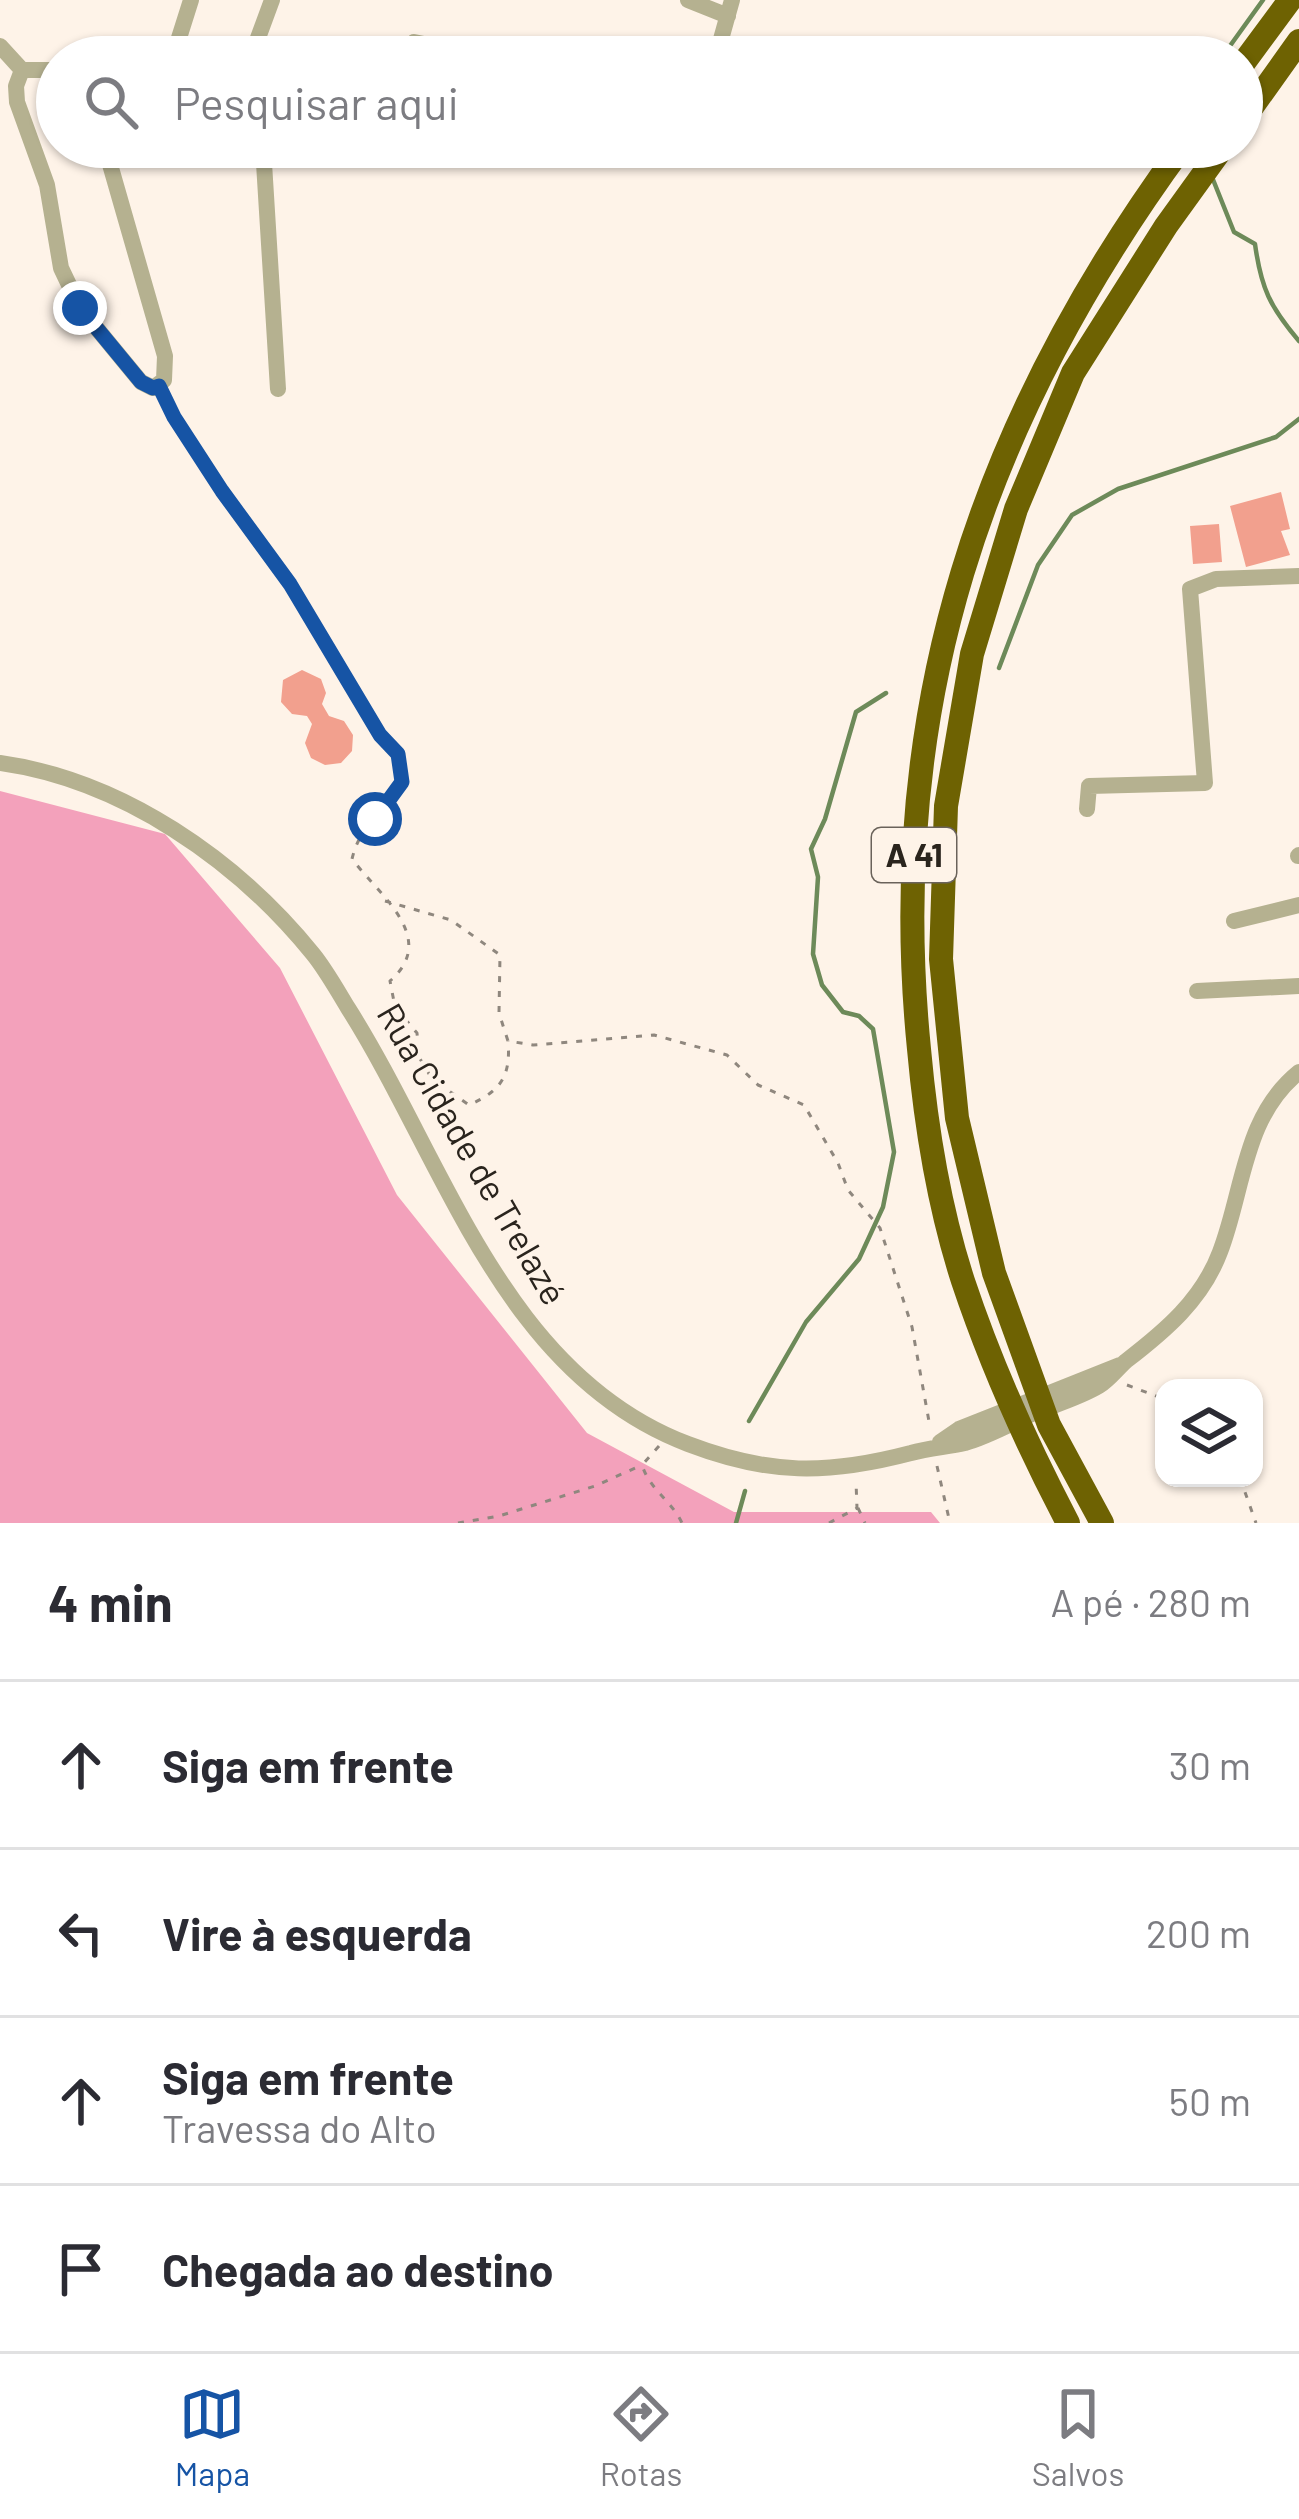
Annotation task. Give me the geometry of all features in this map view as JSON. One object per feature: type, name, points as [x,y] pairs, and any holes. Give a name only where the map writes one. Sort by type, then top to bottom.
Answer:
[{"type":"highway","points":[[1263,37],[1290,0]]},
{"type":"highway","points":[[1263,92],[1299,41]]},
{"type":"highway","name":"A 41","points":[[1068,1523],[1022,1435],[962,1279],[926,1125],[910,962],[916,804],[940,648],[985,499],[1046,360],[1167,168]]},
{"type":"highway","name":"A 41","points":[[1102,1523],[1049,1425],[994,1273],[957,1118],[941,959],[946,806],[972,654],[1016,509],[1073,373],[1208,168]]},
{"type":"street","points":[[180,36],[191,0]]},
{"type":"street","points":[[259,36],[272,0]]},
{"type":"street","points":[[688,0],[730,8]]},
{"type":"street","points":[[0,46],[22,70],[36,70]]},
{"type":"street","points":[[22,70],[17,102],[36,155]]},
{"type":"street","points":[[41,168],[61,268],[80,308],[141,382],[153,388],[164,380],[165,356],[112,168]]},
{"type":"street","points":[[264,168],[278,389]]},
{"type":"street","points":[[1087,809],[1089,785],[1205,783],[1190,589],[1216,579],[1299,576]]},
{"type":"street","name":"Rua Cidade de Trelazé","points":[[0,763],[82,786],[146,814],[205,850],[265,900],[316,957],[366,1036],[507,1293],[558,1357],[614,1406],[668,1436],[737,1462],[805,1471],[856,1467],[933,1447],[1107,1375],[1169,1330],[1196,1295],[1220,1254],[1252,1136],[1283,1085],[1299,1072]]},
{"type":"street","points":[[1234,921],[1299,905]]},
{"type":"street","points":[[1197,991],[1299,986]]},
{"type":"path","points":[[159,386],[186,436],[290,584],[380,735],[398,754],[402,782],[375,819],[357,833],[352,859],[385,901],[409,930],[409,959],[390,981],[395,1007],[417,1033],[419,1057],[432,1079],[470,1105],[495,1094],[510,1068],[499,1013],[500,955],[451,920],[385,901]]},
{"type":"path","points":[[508,1040],[533,1045],[654,1035],[727,1055],[758,1084],[804,1105],[848,1190],[880,1228],[912,1327],[950,1523]]},
{"type":"path","points":[[1107,1375],[1155,1395]]},
{"type":"path","points":[[458,1523],[500,1516],[595,1486],[642,1465],[668,1436]]},
{"type":"path","points":[[642,1465],[648,1483],[675,1508],[682,1523]]},
{"type":"path","points":[[856,1467],[857,1508],[865,1523]]},
{"type":"path","points":[[1243,1487],[1256,1523]]},
{"type":"path","points":[[830,1523],[857,1508]]},
{"type":"shaded area","points":[[0,791],[165,834],[280,968],[397,1195],[587,1433],[734,1512],[931,1512],[940,1523],[0,1523]]},
{"type":"building","points":[[1281,492],[1290,529],[1281,531],[1290,555],[1246,567],[1230,506]]},
{"type":"building","points":[[1219,524],[1222,562],[1193,564],[1190,526]]},
{"type":"building","points":[[302,670],[321,679],[326,693],[322,704],[353,735],[352,751],[341,763],[325,765],[311,758],[305,743],[312,724],[307,716],[292,714],[281,702],[283,680]]},
{"type":"waterway","points":[[1237,36],[1263,0]]},
{"type":"waterway","points":[[1212,177],[1234,232],[1255,244],[1268,296],[1299,341]]},
{"type":"waterway","points":[[999,668],[1038,565],[1072,515],[1118,489],[1276,437],[1299,419]]},
{"type":"waterway","points":[[749,1421],[806,1322],[859,1259],[883,1207],[894,1152],[873,1029],[859,1016],[843,1012],[822,985],[813,954],[818,877],[811,849],[825,819],[856,712],[886,693]]},
{"type":"waterway","points":[[736,1523],[745,1491]]},
{"type":"route","points":[[80,308],[141,382],[159,386],[222,491],[290,584],[380,735],[398,754],[402,782],[375,819]]}]
